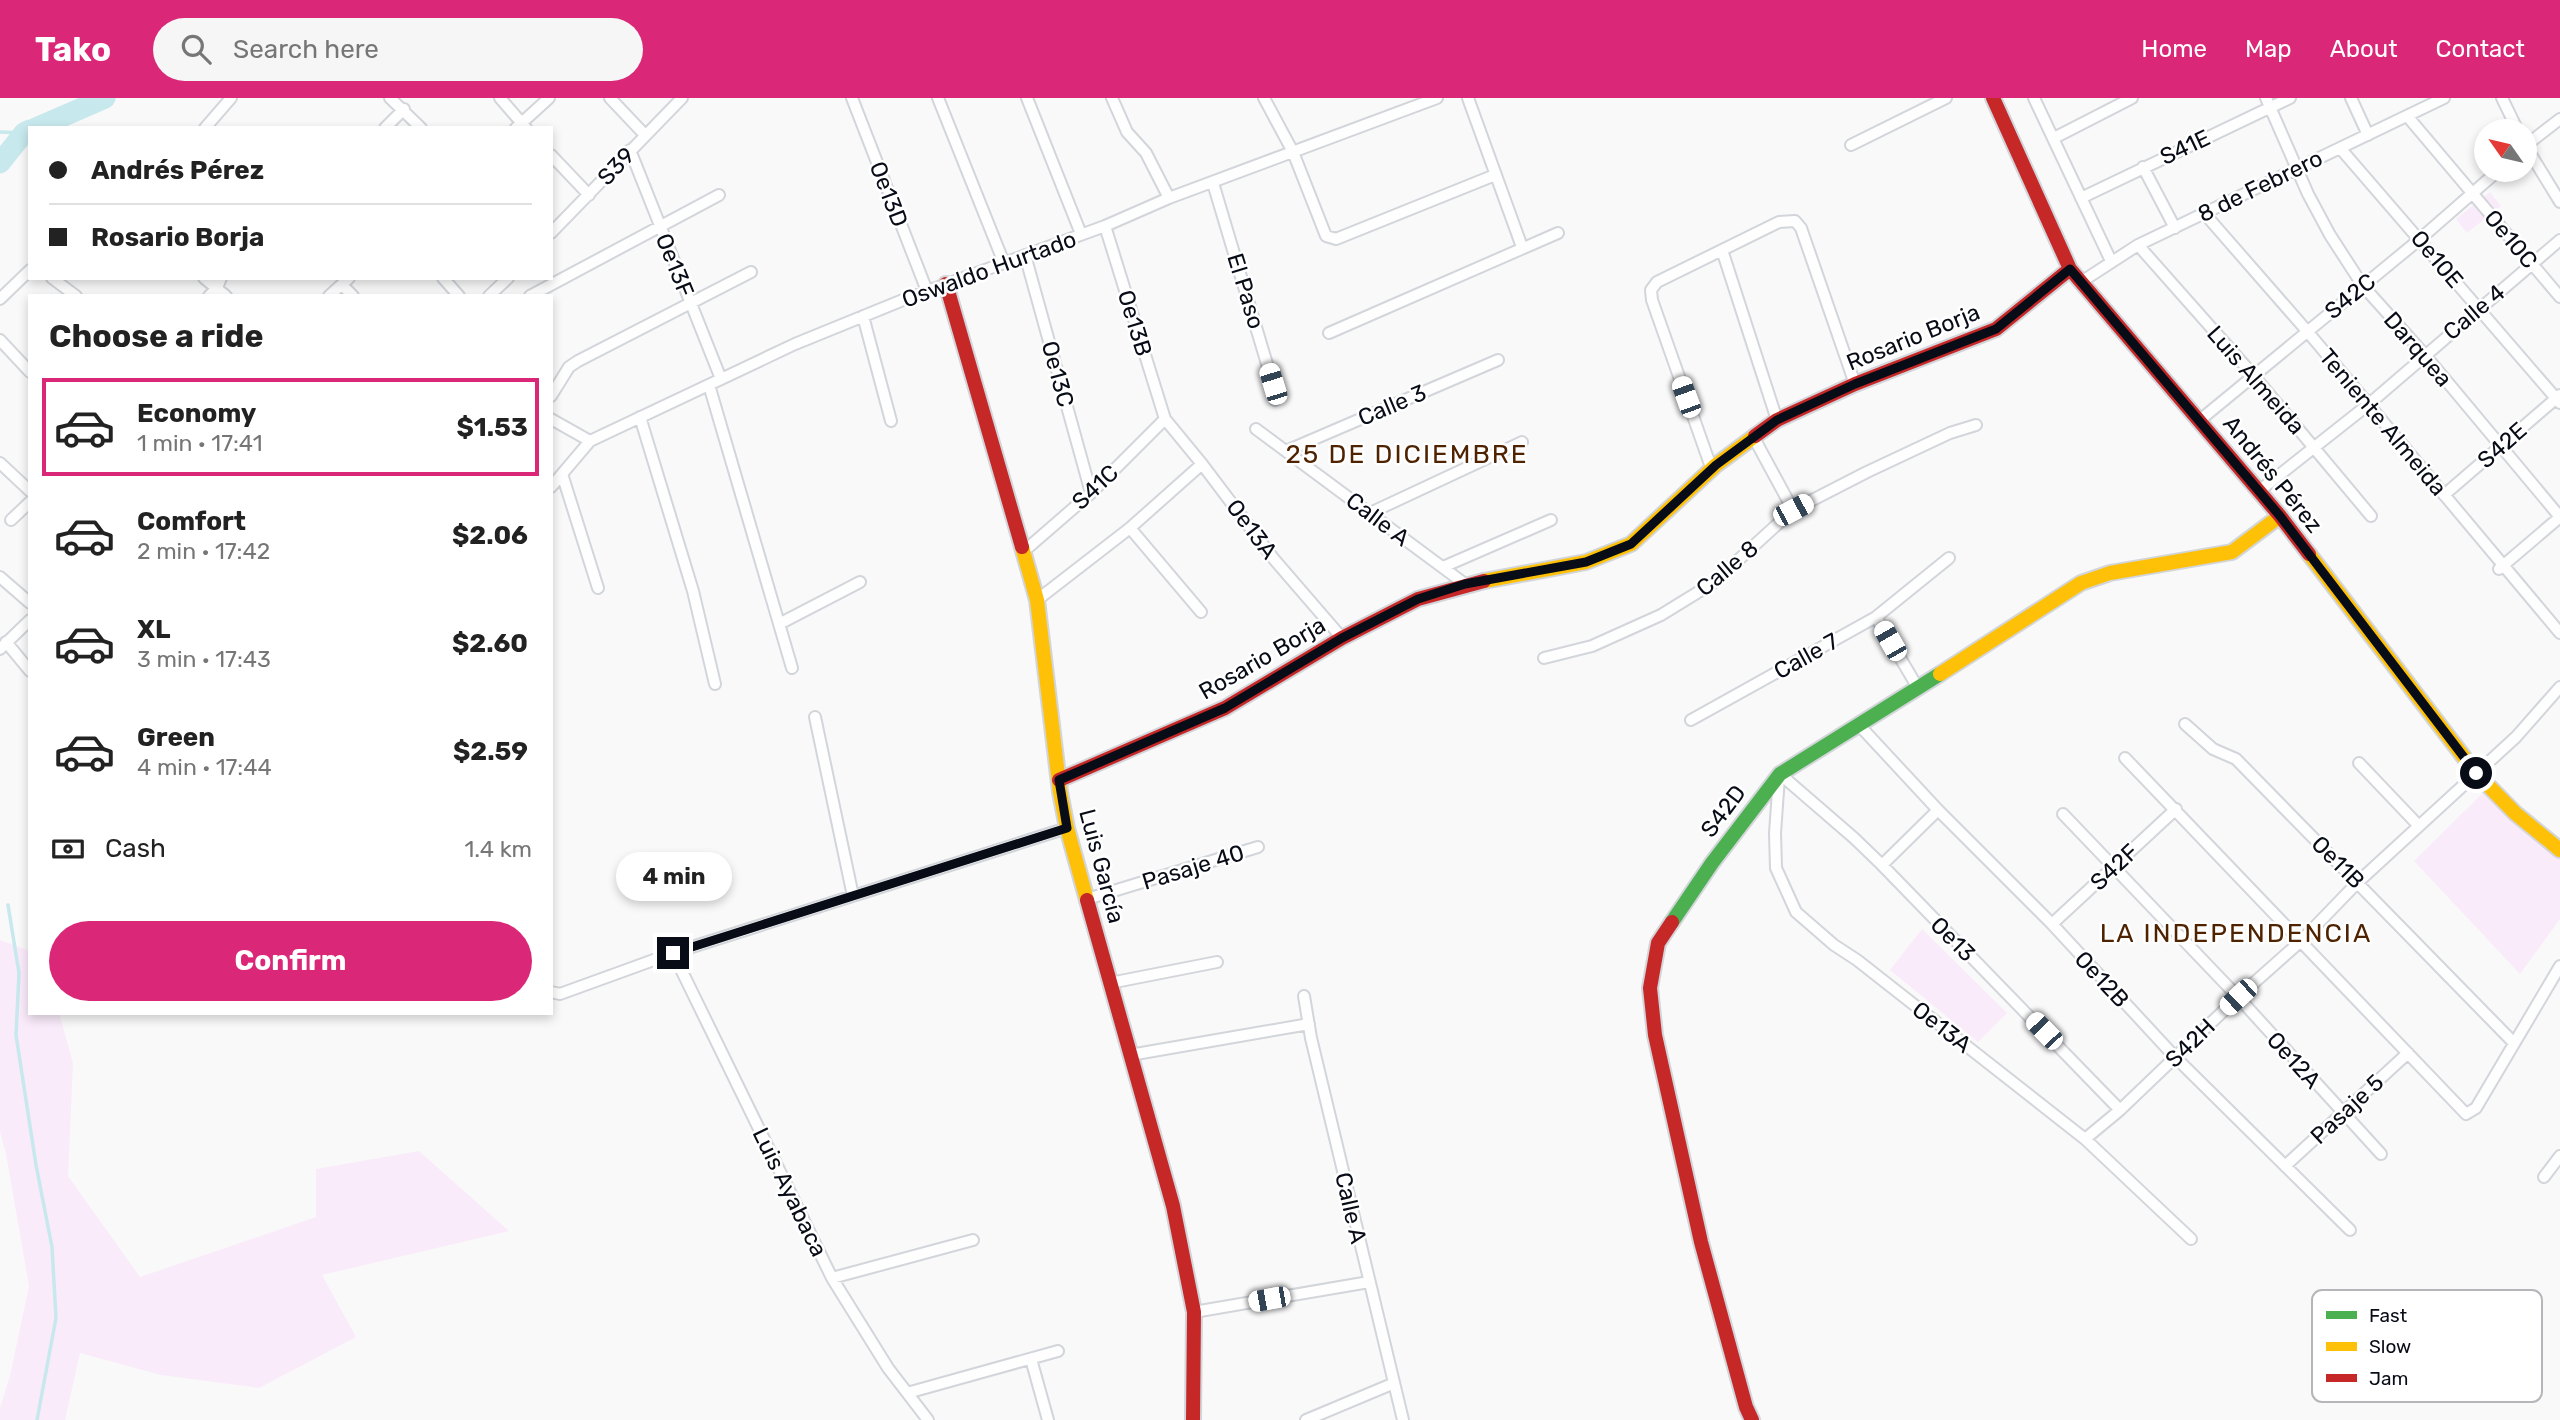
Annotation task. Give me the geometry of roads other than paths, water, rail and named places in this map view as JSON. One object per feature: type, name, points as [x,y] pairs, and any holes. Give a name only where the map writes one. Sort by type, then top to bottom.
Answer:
[{"type":"street","points":[[207,126],[231,98]]},
{"type":"street","points":[[390,98],[419,126]]},
{"type":"street","points":[[500,98],[521,126],[549,98]]},
{"type":"street","points":[[610,98],[645,135]]},
{"type":"street","name":"S39","points":[[553,231],[682,98]]},
{"type":"street","name":"Oe13D","points":[[852,98],[927,291]]},
{"type":"street","points":[[939,98],[1004,263]]},
{"type":"street","points":[[1027,98],[1082,234]]},
{"type":"street","points":[[1112,98],[1123,126],[1146,153],[1169,198]]},
{"type":"street","points":[[1264,98],[1293,152],[1326,236],[1330,239],[1336,239],[1495,175]]},
{"type":"street","name":"Oswaldo Hurtado","points":[[590,441],[794,344],[863,316],[1437,98]]},
{"type":"street","points":[[1468,98],[1522,247]]},
{"type":"street","points":[[1851,145],[1946,98]]},
{"type":"street","name":"Andrés Pérez","points":[[1993,98],[2070,269],[2280,516],[2476,773],[2515,813],[2560,850]]},
{"type":"street","points":[[2034,98],[2111,261]]},
{"type":"street","points":[[2054,138],[2119,101],[2132,98]]},
{"type":"street","name":"S41E","points":[[2081,198],[2268,103],[2290,98]]},
{"type":"street","points":[[2351,98],[2368,135]]},
{"type":"street","name":"8 de Febrero","points":[[2081,282],[2138,245],[2444,98]]},
{"type":"street","points":[[2502,98],[2512,119]]},
{"type":"street","name":"Darquea","points":[[2268,103],[2330,235],[2363,286],[2424,354],[2560,517]]},
{"type":"street","points":[[387,126],[404,109]]},
{"type":"street","name":"Oe10C","points":[[2407,117],[2560,297]]},
{"type":"street","points":[[2538,136],[2560,119]]},
{"type":"street","name":"Oe10E","points":[[2340,148],[2559,399]]},
{"type":"street","name":"Oe13F","points":[[630,150],[721,379]]},
{"type":"street","points":[[553,157],[589,195]]},
{"type":"street","points":[[2143,167],[2175,228]]},
{"type":"street","points":[[2538,167],[2560,202]]},
{"type":"street","name":"S42C","points":[[2200,420],[2420,239],[2485,182]]},
{"type":"street","name":"El Paso","points":[[1213,183],[1273,384],[1275,400]]},
{"type":"street","points":[[534,294],[719,195]]},
{"type":"street","name":"Teniente Almeida","points":[[2204,213],[2369,404],[2501,567],[2560,633]]},
{"type":"street","points":[[1712,470],[1652,300],[1651,290],[1657,282],[1779,222],[1795,221],[1801,228],[1855,384]]},
{"type":"street","name":"Oe13B","points":[[1105,226],[1165,419]]},
{"type":"street","points":[[1329,333],[1558,233]]},
{"type":"street","name":"Calle 4","points":[[2259,491],[2369,404],[2424,354],[2560,240]]},
{"type":"street","name":"Luis Almeida","points":[[2138,245],[2254,376],[2371,516]]},
{"type":"street","points":[[1722,250],[1777,420]]},
{"type":"street","name":"Oe13C","points":[[1025,256],[1091,493]]},
{"type":"street","name":"Rosario Borja","points":[[1059,780],[1225,708],[1342,638],[1418,599],[1465,584],[1586,562],[1631,544],[1712,470],[1777,420],[1855,384],[1996,329],[2070,269]]},
{"type":"street","points":[[0,299],[28,272]]},
{"type":"street","points":[[553,393],[569,367],[578,361],[751,272]]},
{"type":"street","points":[[55,280],[73,294]]},
{"type":"street","points":[[445,280],[457,294]]},
{"type":"street","points":[[330,294],[345,282]]},
{"type":"street","name":"Luis García","points":[[946,284],[1037,600],[1067,828],[1173,1206],[1194,1312],[1193,1420]]},
{"type":"street","points":[[863,316],[891,421]]},
{"type":"street","points":[[0,340],[28,370]]},
{"type":"street","name":"Calle 3","points":[[1286,451],[1498,360]]},
{"type":"street","points":[[709,385],[792,668]]},
{"type":"street","name":"S42E","points":[[2444,495],[2559,399]]},
{"type":"street","points":[[640,417],[693,592],[715,684]]},
{"type":"street","name":"Oe13A","points":[[1165,419],[1273,558],[1342,638]]},
{"type":"street","name":"S41C","points":[[1023,552],[1091,493],[1165,419]]},
{"type":"street","points":[[553,420],[590,441],[553,485]]},
{"type":"street","name":"Calle 8","points":[[1544,658],[1592,646],[1661,615],[1696,596],[1713,583],[1793,510],[1938,438],[1976,425]]},
{"type":"street","name":"Calle A","points":[[1256,429],[1465,584]]},
{"type":"street","points":[[1754,439],[1793,510]]},
{"type":"street","points":[[1370,513],[1522,442]]},
{"type":"street","points":[[0,463],[28,490]]},
{"type":"street","points":[[1037,600],[1130,528],[1202,464]]},
{"type":"street","points":[[562,474],[598,588]]},
{"type":"street","points":[[11,520],[28,504]]},
{"type":"street","name":"S42D","points":[[1752,1420],[1746,1407],[1701,1242],[1655,1035],[1650,988],[1658,943],[1712,863],[1780,774],[2081,583],[2110,573],[2232,552],[2280,516]]},
{"type":"street","points":[[2501,567],[2560,517]]},
{"type":"street","points":[[1443,568],[1551,520]]},
{"type":"street","points":[[1130,528],[1201,612]]},
{"type":"street","name":"Calle 7","points":[[1691,720],[1876,617],[1949,558]]},
{"type":"street","points":[[0,577],[28,601]]},
{"type":"street","points":[[779,624],[860,582]]},
{"type":"street","points":[[1876,617],[1918,688]]},
{"type":"street","points":[[28,622],[3,646],[28,669]]},
{"type":"street","name":"S42H","points":[[2085,1139],[2120,1110],[2301,941],[2358,882],[2516,737],[2560,687]]},
{"type":"street","points":[[815,717],[853,896]]},
{"type":"street","name":"Oe11B","points":[[2185,724],[2213,750],[2236,759],[2513,1042]]},
{"type":"street","name":"Oe12B","points":[[1858,725],[2052,924],[2175,1057],[2350,1230]]},
{"type":"street","points":[[2126,758],[2462,1110],[2469,1114],[2480,1101],[2560,966]]},
{"type":"street","points":[[2358,763],[2419,826]]},
{"type":"street","name":"Oe13A","points":[[1780,774],[1775,833],[1776,868],[1796,912],[1834,945],[1857,960],[2085,1139],[2192,1239]]},
{"type":"street","name":"Oe13","points":[[1780,774],[1882,865],[2120,1110]]},
{"type":"street","name":"S42F","points":[[2052,924],[2176,808]]},
{"type":"street","points":[[1882,865],[1938,810]]},
{"type":"street","name":"Oe12A","points":[[2063,814],[2238,997],[2381,1154]]},
{"type":"street","points":[[553,992],[560,994],[673,953],[1067,828]]},
{"type":"street","name":"Pasaje 40","points":[[1087,899],[1258,847]]},
{"type":"street","name":"Luis Ayabaca","points":[[673,953],[832,1278],[907,1393],[928,1420]]},
{"type":"street","points":[[1110,983],[1217,962]]},
{"type":"street","name":"Calle A","points":[[1304,996],[1368,1282],[1403,1420]]},
{"type":"street","points":[[1130,1055],[1309,1024]]},
{"type":"street","name":"Pasaje 5","points":[[2285,1166],[2409,1053]]},
{"type":"street","points":[[2544,1177],[2560,1156]]},
{"type":"street","points":[[832,1278],[973,1240]]},
{"type":"street","points":[[1194,1312],[1368,1282]]},
{"type":"street","points":[[907,1393],[1058,1351]]},
{"type":"street","points":[[1031,1359],[1048,1420]]},
{"type":"street","points":[[1306,1420],[1392,1384]]},
{"type":"waterway","points":[[41,126],[105,98]]},
{"type":"waterway","points":[[0,163],[28,131]]},
{"type":"waterway","points":[[0,132],[24,133]]},
{"type":"waterway","points":[[8,905],[19,973],[16,1035],[52,1247],[56,1318],[37,1420]]},
{"type":"district","name":"25 DE DICIEMBRE","points":[[1407,454]]},
{"type":"district","name":"LA INDEPENDENCIA","points":[[2236,933]]}]
